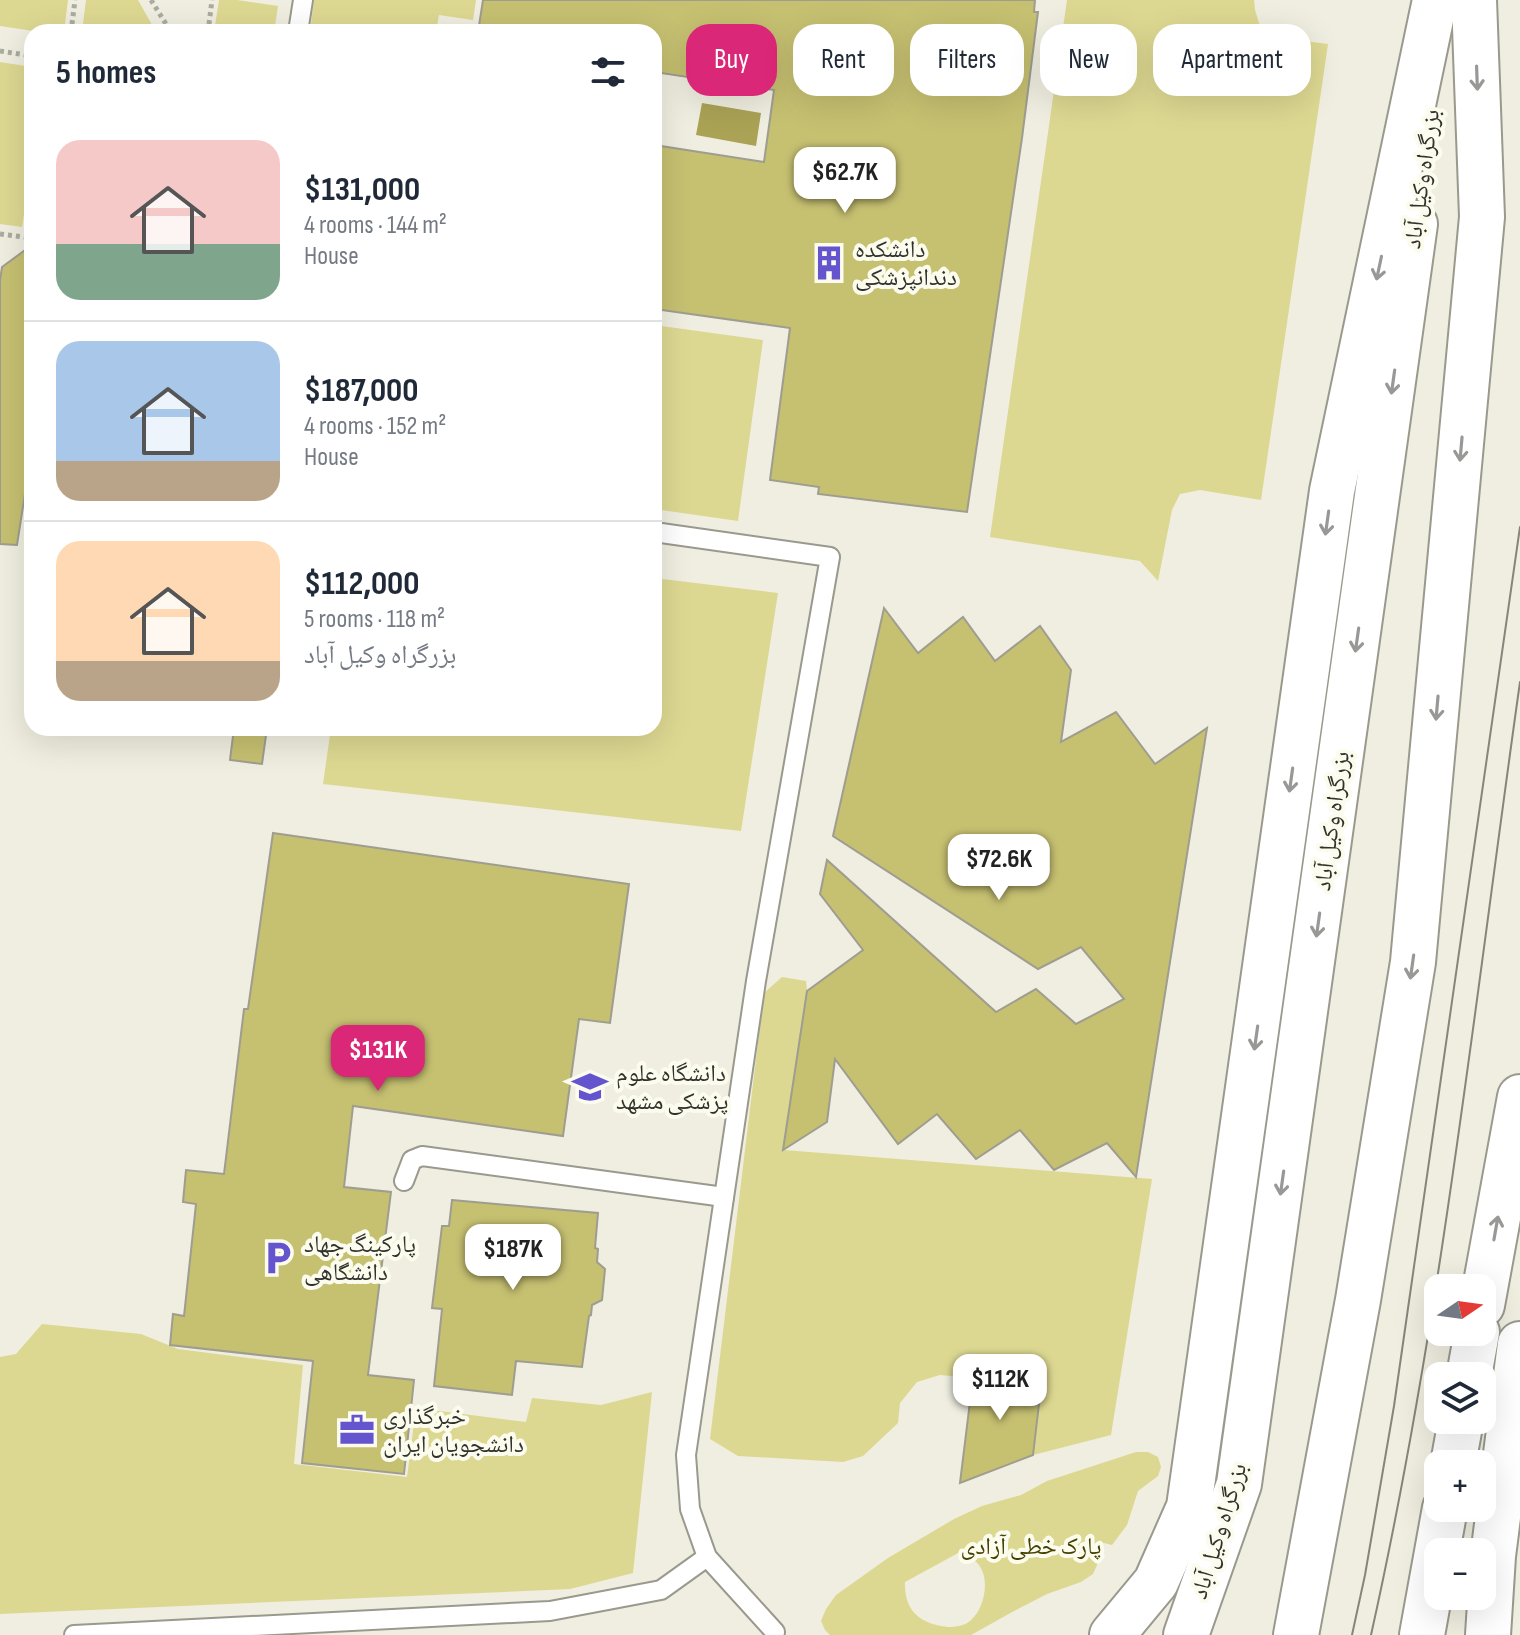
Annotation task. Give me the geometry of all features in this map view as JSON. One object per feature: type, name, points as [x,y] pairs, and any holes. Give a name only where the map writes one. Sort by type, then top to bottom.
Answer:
[{"type":"highway","points":[[1112,1635],[1156,1582],[1189,1507],[1332,491],[1435,0]]},
{"type":"highway","name":"بزرگراه وکیل آباد","points":[[1186,1635],[1239,1484],[1447,0]]},
{"type":"highway","name":"بزرگراه وکیل آباد","points":[[1298,1626],[1358,1300],[1413,962],[1482,217],[1474,0]]},
{"type":"highway","points":[[1488,1274],[1520,1097]]},
{"type":"highway","points":[[1488,1635],[1493,1556],[1520,1344]]},
{"type":"highway","points":[[1422,1635],[1442,1522]]},
{"type":"lane","points":[[299,24],[303,0]]},
{"type":"lane","points":[[662,533],[830,557],[756,981],[686,1455],[690,1509],[707,1557],[775,1632]]},
{"type":"lane","points":[[404,1181],[412,1160],[422,1156],[724,1197]]},
{"type":"lane","points":[[74,1635],[550,1611],[661,1590],[707,1557]]},
{"type":"path","points":[[72,24],[75,0]]},
{"type":"path","points":[[151,0],[166,24]]},
{"type":"path","points":[[209,24],[212,0]]},
{"type":"path","points":[[0,51],[24,55]]},
{"type":"path","points":[[0,234],[24,237]]},
{"type":"green space","points":[[0,0],[68,0],[65,24],[24,24],[24,30],[0,26]]},
{"type":"green space","points":[[86,0],[138,0],[152,24],[83,24]]},
{"type":"green space","points":[[219,0],[278,6],[275,24],[215,24]]},
{"type":"green space","points":[[314,0],[476,0],[473,20],[439,15],[437,24],[311,24]]},
{"type":"green space","points":[[1067,0],[1254,0],[1259,24],[1153,24],[1153,96],[1311,96],[1311,42],[1328,44],[1261,500],[1200,490],[1180,494],[1172,510],[1158,581],[1140,561],[990,537],[1053,96],[1137,96],[1137,24],[1064,24]]},
{"type":"green space","points":[[0,62],[24,66],[24,214],[22,227],[0,224]]},
{"type":"green space","points":[[662,326],[763,340],[738,521],[662,510]]},
{"type":"green space","points":[[662,579],[778,593],[741,831],[323,784],[330,736],[662,736]]},
{"type":"green space","points":[[782,977],[806,981],[807,991],[784,1150],[1152,1179],[1111,1435],[1033,1455],[1042,1379],[975,1370],[973,1378],[940,1375],[917,1382],[900,1403],[898,1423],[863,1456],[843,1462],[738,1456],[710,1439],[764,993]]},
{"type":"green space","points":[[42,1324],[141,1334],[178,1349],[303,1365],[294,1464],[407,1477],[416,1408],[526,1422],[532,1398],[601,1405],[652,1392],[633,1573],[570,1589],[0,1614],[0,1357],[16,1354]]},
{"type":"green space","name":"پارک خطی آزادی","points":[[1136,1452],[1148,1452],[1158,1457],[1161,1467],[1158,1476],[1138,1491],[1127,1525],[1112,1545],[1100,1542],[1096,1548],[1098,1563],[1093,1574],[1081,1582],[1047,1594],[971,1635],[830,1635],[825,1630],[821,1621],[836,1595],[888,1558],[954,1519],[982,1506],[1021,1495],[1047,1481]],"holes":[[[960,1552],[982,1569],[985,1591],[979,1610],[963,1625],[948,1627],[929,1623],[911,1608],[905,1582]]]},
{"type":"shaded area","points":[[702,103],[761,113],[756,146],[696,135]]},
{"type":"building","name":"دانشکده دندانپزشکی","points":[[483,0],[1035,0],[1034,12],[1038,12],[1022,138],[967,512],[818,494],[819,487],[770,480],[790,328],[662,310],[662,146],[764,162],[773,96],[777,96],[777,24],[686,24],[686,77],[662,73],[662,24],[479,24]]},
{"type":"building","points":[[24,251],[24,500],[17,545],[0,544],[2,267]]},
{"type":"building","points":[[884,608],[918,653],[963,617],[995,661],[1040,626],[1071,670],[1061,742],[1116,712],[1155,764],[1207,728],[1136,1177],[1107,1143],[1054,1170],[1020,1130],[976,1159],[937,1114],[898,1144],[835,1059],[827,1122],[783,1150],[807,991],[863,950],[820,894],[827,860],[996,1012],[1036,989],[1076,1024],[1124,999],[1081,947],[1038,969],[833,836]]},
{"type":"building","points":[[233,736],[266,736],[262,764],[230,760]]},
{"type":"building","points":[[273,833],[629,884],[610,1023],[579,1019],[563,1136],[353,1106],[344,1187],[391,1192],[368,1375],[414,1380],[404,1474],[302,1463],[313,1361],[170,1345],[173,1314],[184,1316],[196,1204],[183,1202],[186,1170],[224,1174],[244,1009],[248,1009]]},
{"type":"building","points":[[452,1200],[598,1213],[595,1248],[598,1249],[597,1262],[605,1269],[602,1300],[592,1305],[582,1367],[516,1361],[512,1395],[434,1386],[442,1309],[432,1308],[442,1226],[449,1226]]},
{"type":"building","points":[[974,1369],[1042,1378],[1033,1455],[960,1483]]},
{"type":"tram line","points":[[1352,1635],[1394,1406],[1520,527]]},
{"type":"tram line","points":[[1371,1635],[1396,1517],[1437,1279],[1520,682]]},
{"type":"place","name":"دانشکده دندانپزشکی","points":[[829,263]]},
{"type":"place","name":"دانشگاه علوم پزشکی مشهد","points":[[590,1087]]},
{"type":"place","name":"پارکینگ جهاد دانشگاهی","points":[[278,1258]]},
{"type":"place","name":"خبرگذاری دانشجویان ایران","points":[[357,1430]]}]
